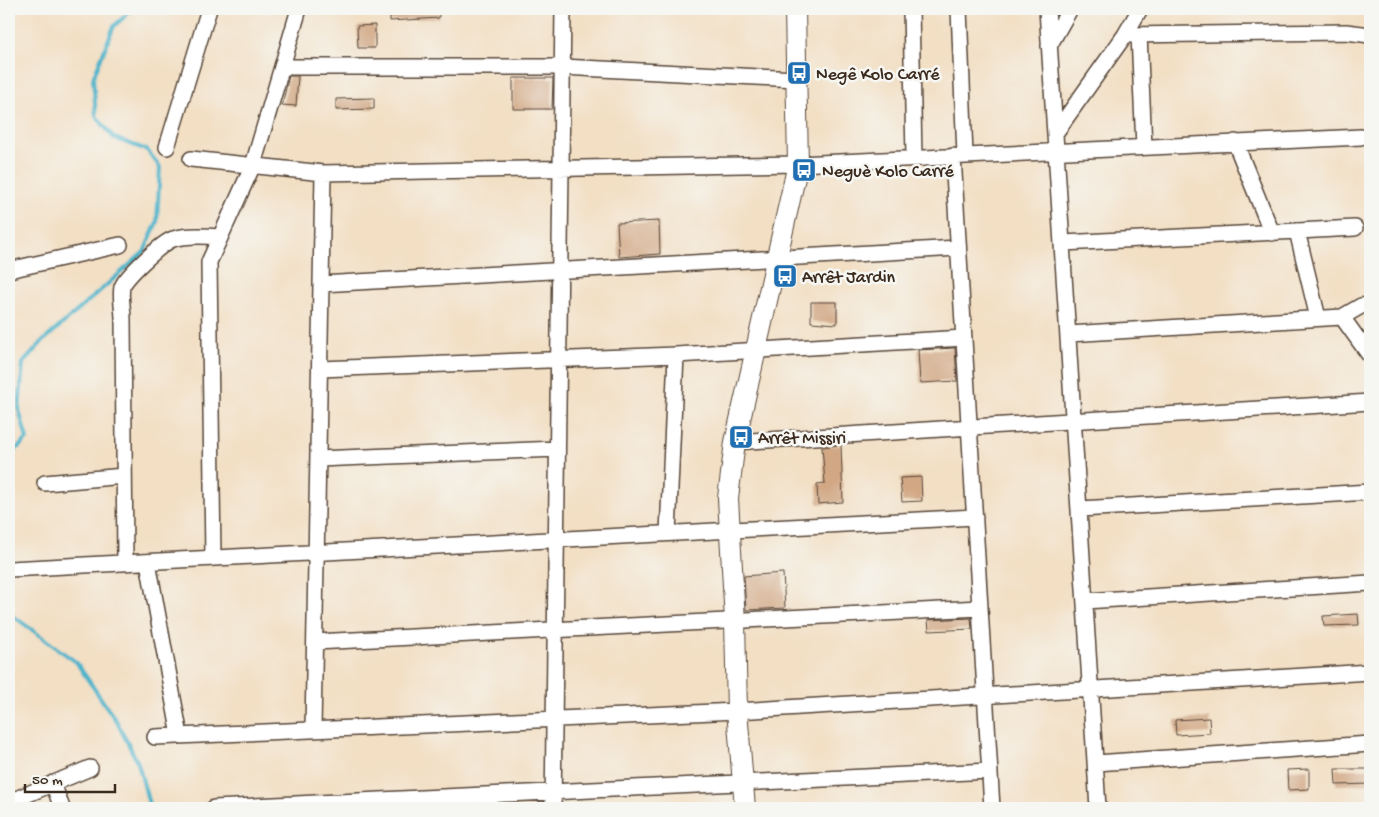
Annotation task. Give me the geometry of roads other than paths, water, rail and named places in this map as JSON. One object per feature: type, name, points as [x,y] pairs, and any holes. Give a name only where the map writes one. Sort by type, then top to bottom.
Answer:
[{"type":"street","points":[[167,147],[209,9]]},
{"type":"street","points":[[213,558],[209,262],[253,165],[299,9]]},
{"type":"street","points":[[552,808],[563,9]]},
{"type":"street","points":[[745,808],[737,711],[735,621],[728,498],[735,442],[798,164],[795,9]]},
{"type":"street","points":[[911,9],[914,158]]},
{"type":"street","points":[[959,9],[958,248],[992,808]]},
{"type":"street","points":[[1047,9],[1098,808]]},
{"type":"street","points":[[1049,46],[1070,9]]},
{"type":"street","points":[[1056,132],[1132,35],[1140,9]]},
{"type":"street","points":[[1132,35],[1346,32],[1370,35]]},
{"type":"street","points":[[1132,35],[1144,147]]},
{"type":"street","points":[[282,67],[562,67],[797,79]]},
{"type":"street","points":[[191,159],[323,173],[798,164],[1361,136]]},
{"type":"street","points":[[1236,142],[1272,233]]},
{"type":"street","points":[[313,730],[323,173]]},
{"type":"street","points":[[1063,243],[1355,228]]},
{"type":"street","points":[[1297,231],[1318,318]]},
{"type":"street","points":[[125,563],[122,289],[130,275],[161,246],[174,239],[208,236],[220,237]]},
{"type":"street","points":[[9,270],[120,245]]},
{"type":"street","points":[[321,284],[560,272],[958,248]]},
{"type":"street","points":[[1069,334],[1342,317],[1361,306],[1370,305]]},
{"type":"street","points":[[1342,317],[1370,356]]},
{"type":"street","points":[[320,369],[676,355],[964,338]]},
{"type":"street","points":[[668,533],[676,355]]},
{"type":"street","points":[[735,442],[1370,402]]},
{"type":"street","points":[[318,459],[557,449]]},
{"type":"street","points":[[45,483],[124,476]]},
{"type":"street","points":[[1080,510],[1370,492]]},
{"type":"street","points":[[10,569],[975,517]]},
{"type":"street","points":[[148,562],[180,736]]},
{"type":"street","points":[[1086,601],[1370,583]]},
{"type":"street","points":[[315,642],[980,608]]},
{"type":"street","points":[[155,737],[737,711],[1370,672]]},
{"type":"street","points":[[1096,763],[1370,744]]},
{"type":"street","points":[[12,808],[9,802],[90,768]]},
{"type":"street","points":[[214,808],[990,771]]},
{"type":"street","points":[[53,783],[62,808]]},
{"type":"waterway","points":[[9,456],[27,439],[19,410],[23,363],[43,341],[144,252],[157,222],[160,167],[147,150],[114,138],[96,116],[93,78],[114,26],[133,9]]},
{"type":"waterway","points":[[9,613],[76,662],[117,722],[138,763],[150,808]]},
{"type":"place","name":"Negê Kolo Carré","points":[[799,73]]},
{"type":"place","name":"Neguè Kolo Carré","points":[[804,170]]},
{"type":"place","name":"Arrêt Jardin","points":[[785,276]]},
{"type":"place","name":"Arrêt Missiri","points":[[741,437]]}]
